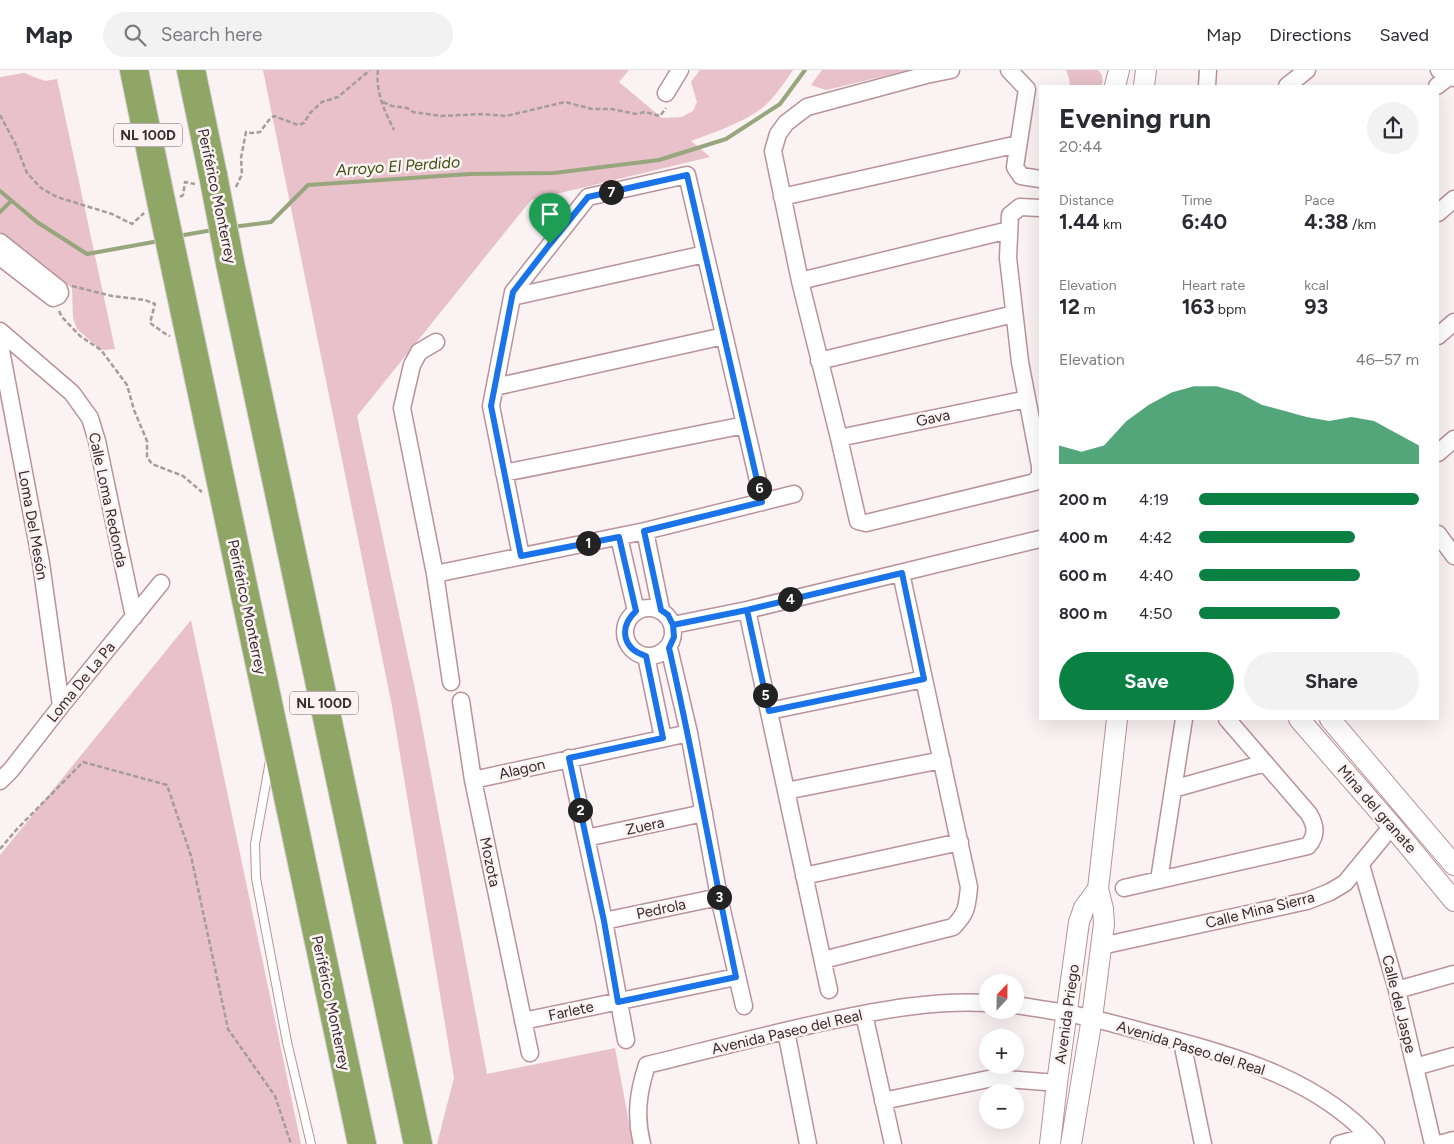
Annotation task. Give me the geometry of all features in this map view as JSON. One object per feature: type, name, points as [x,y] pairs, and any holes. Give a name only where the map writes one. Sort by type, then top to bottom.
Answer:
[{"type":"highway","name":"Periférico Monterrey","points":[[134,70],[274,737],[362,1144]]},
{"type":"highway","name":"Periférico Monterrey","points":[[191,70],[230,263],[418,1144]]},
{"type":"street","points":[[666,93],[680,70]]},
{"type":"street","points":[[951,70],[807,107],[786,123],[778,134],[773,151],[800,281],[819,362],[840,438],[858,521],[866,523],[1035,482],[1039,476]]},
{"type":"street","points":[[1009,70],[1027,89],[1015,166],[1021,176],[1039,178]]},
{"type":"street","points":[[1144,85],[1146,70]]},
{"type":"street","points":[[1207,85],[1208,70]]},
{"type":"street","points":[[1288,85],[1307,70]]},
{"type":"street","points":[[782,197],[1018,144]]},
{"type":"street","points":[[521,556],[491,406],[513,292],[588,197],[687,175],[762,502]]},
{"type":"street","points":[[1439,212],[1454,199]]},
{"type":"street","points":[[1039,208],[1020,207],[1010,215],[1008,258],[1020,362],[1039,461]]},
{"type":"street","points":[[800,281],[1009,230]]},
{"type":"street","points":[[0,242],[53,291]]},
{"type":"street","points":[[512,297],[705,254]]},
{"type":"street","points":[[0,256],[53,291]]},
{"type":"street","points":[[819,362],[1014,314]]},
{"type":"street","points":[[1439,335],[1454,322]]},
{"type":"street","name":"Calle Loma Redonda","points":[[0,330],[72,393],[90,418],[98,441],[134,618]]},
{"type":"street","points":[[495,387],[724,336]]},
{"type":"street","points":[[436,342],[419,352],[412,365],[402,408],[434,574],[451,682]]},
{"type":"street","name":"Loma Del Mesón","points":[[0,345],[41,563],[61,706]]},
{"type":"street","name":"Gava","points":[[840,438],[1027,399]]},
{"type":"street","points":[[504,473],[745,425]]},
{"type":"street","points":[[1439,452],[1454,439]]},
{"type":"street","points":[[434,574],[619,537],[794,494]]},
{"type":"street","points":[[644,531],[661,610]]},
{"type":"street","points":[[1439,535],[1454,556]]},
{"type":"street","points":[[619,537],[636,611]]},
{"type":"street","points":[[673,625],[747,610],[1039,539]]},
{"type":"street","points":[[823,960],[953,927],[964,916],[969,887],[902,573]]},
{"type":"street","name":"Loma De La Pa","points":[[0,781],[11,770],[161,583]]},
{"type":"street","points":[[644,608],[661,610],[668,615],[673,625],[674,637],[669,648],[662,653],[646,656],[638,654],[631,648],[625,633],[630,617],[636,611],[644,608]]},
{"type":"street","points":[[747,610],[829,990]]},
{"type":"street","points":[[669,648],[688,733],[719,897],[744,1006]]},
{"type":"street","points":[[646,656],[663,738]]},
{"type":"street","points":[[769,711],[924,679]]},
{"type":"street","name":"Mozota","points":[[461,701],[473,780],[530,1053]]},
{"type":"street","name":"Avenida Priego","points":[[1071,1144],[1092,1018],[1101,946],[1104,916],[1098,889],[1117,720]]},
{"type":"street","points":[[1159,880],[1184,720]]},
{"type":"street","points":[[1124,888],[1308,846],[1316,833],[1314,823],[1309,814],[1228,720]]},
{"type":"street","name":"Mina del granate","points":[[1300,720],[1454,900]]},
{"type":"street","points":[[1331,720],[1454,865]]},
{"type":"street","name":"Alagon","points":[[473,780],[688,733]]},
{"type":"street","points":[[569,758],[604,921],[626,1040]]},
{"type":"street","points":[[786,791],[942,760]]},
{"type":"street","points":[[1173,789],[1265,763]]},
{"type":"street","name":"Zuera","points":[[586,838],[704,813]]},
{"type":"street","name":"Calle Mina Sierra","points":[[1101,946],[1307,901],[1330,892],[1345,883],[1392,826]]},
{"type":"street","points":[[1411,849],[1427,833]]},
{"type":"street","points":[[804,876],[960,842]]},
{"type":"street","name":"Calle del Jaspe","points":[[1361,865],[1397,990],[1433,1144]]},
{"type":"street","name":"Avenida Priego","points":[[1050,1144],[1079,922],[1084,908],[1098,889]]},
{"type":"street","name":"Pedrola","points":[[604,921],[719,897]]},
{"type":"street","points":[[1397,990],[1454,974]]},
{"type":"street","name":"Farlete","points":[[523,1021],[736,977]]},
{"type":"street","name":"Avenida Paseo del Real","points":[[642,1144],[637,1114],[639,1095],[647,1065],[864,1014],[941,1003],[979,1003]]},
{"type":"street","name":"Avenida Paseo del Real","points":[[1024,1006],[1092,1018],[1243,1060],[1289,1079],[1331,1104],[1373,1140]]},
{"type":"street","points":[[864,1014],[892,1144]]},
{"type":"street","points":[[786,1031],[808,1144]]},
{"type":"street","points":[[1182,1042],[1203,1144]]},
{"type":"street","points":[[1415,1066],[1454,1056]]},
{"type":"street","points":[[883,1101],[993,1078],[1057,1083]]},
{"type":"street","points":[[1339,1144],[1373,1140]]},
{"type":"street","points":[[1439,1144],[1454,1140]]},
{"type":"lane","points":[[274,737],[255,844],[256,878],[287,1042],[311,1144]]},
{"type":"path","points":[[0,115],[15,143],[27,172],[42,188],[57,196],[112,214],[132,224],[140,215],[162,203],[173,204],[183,196],[184,182],[196,184],[211,194],[215,184],[234,192],[242,174],[241,158],[246,132],[260,132],[268,120],[274,116],[298,125],[304,123],[310,113],[322,102],[338,97],[370,70]]},
{"type":"path","points":[[378,70],[376,82],[384,110],[394,130]]},
{"type":"path","points":[[383,102],[392,106],[408,108],[414,112],[440,116],[481,114],[506,116],[565,102],[592,109],[612,109],[636,114],[645,112],[660,116],[666,109],[666,93]]},
{"type":"path","points":[[173,337],[167,336],[150,323],[155,304],[145,300],[112,296],[77,287],[53,291],[62,317],[80,336],[101,350],[127,385],[134,410],[147,441],[147,457],[152,464],[183,476],[202,493]]},
{"type":"path","points":[[0,849],[17,829],[83,762],[167,785],[191,856],[228,1028],[275,1096],[291,1144]]},
{"type":"shaded area","points":[[263,70],[629,70],[619,82],[662,118],[682,117],[693,111],[697,102],[691,82],[700,70],[793,70],[774,96],[761,109],[736,123],[691,141],[710,157],[531,200],[357,416],[417,699],[487,1074],[615,1048],[633,1144],[437,1144],[454,1078],[392,706]]},
{"type":"shaded area","points":[[822,70],[910,70],[826,90],[811,85]]},
{"type":"shaded area","points":[[1066,70],[1098,70],[1102,77],[1102,85],[1070,85]]},
{"type":"shaded area","points":[[24,73],[45,81],[57,79],[115,349],[101,350],[77,329],[73,318],[72,288],[0,232],[0,77]]},
{"type":"shaded area","points":[[191,620],[301,1144],[0,1144],[0,855]]},
{"type":"waterway","name":"Arroyo El Perdido","points":[[232,227],[271,222],[308,185],[470,174],[554,173],[659,160],[726,139],[780,104],[805,70]]},
{"type":"waterway","name":"Arroyo El Perdido","points":[[0,191],[37,222],[87,254],[159,241]]},
{"type":"waterway","points":[[0,212],[11,201]]},
{"type":"waterway","name":"Arroyo El Perdido","points":[[178,236],[213,230]]},
{"type":"route","points":[[550,244],[513,292],[491,406],[521,556],[619,537],[636,611],[630,617],[625,633],[631,648],[638,654],[646,656],[663,738],[569,758],[604,921],[618,1002],[736,977],[688,733],[669,648],[674,637],[673,625],[747,610],[902,573],[924,679],[769,711],[747,610],[710,617],[673,625],[668,615],[661,610],[644,531],[762,502],[687,175],[588,197],[550,244]]}]
